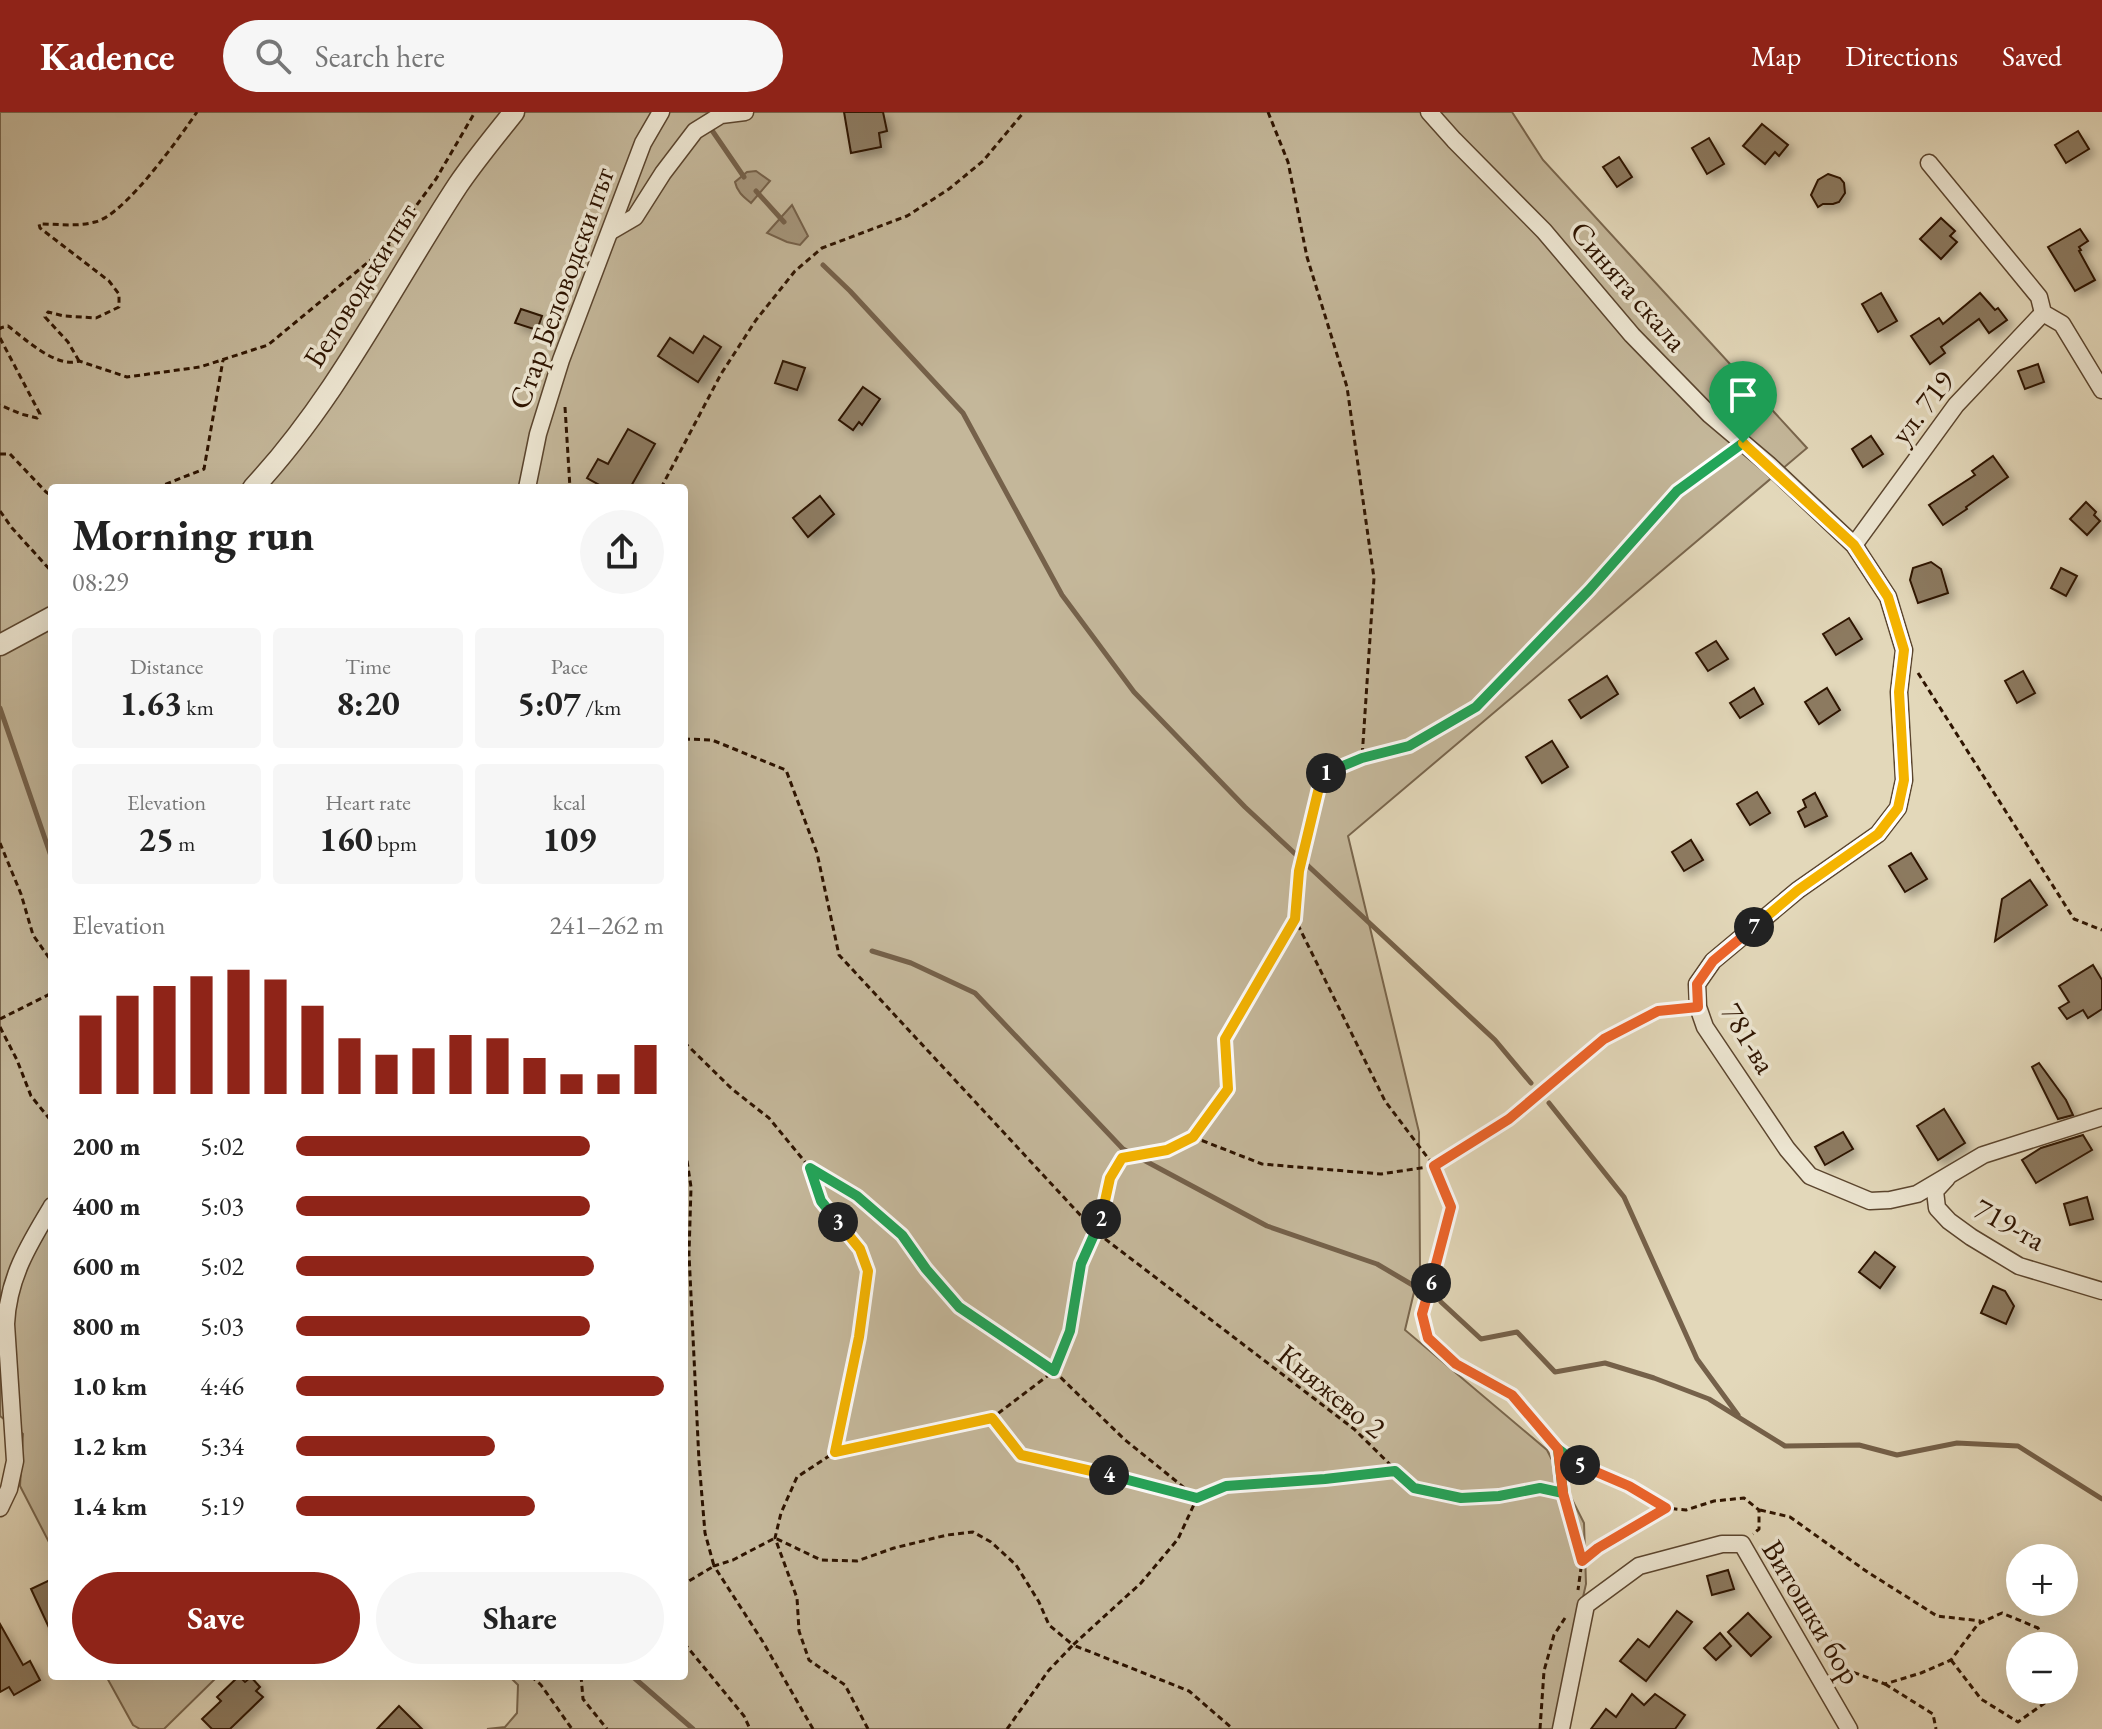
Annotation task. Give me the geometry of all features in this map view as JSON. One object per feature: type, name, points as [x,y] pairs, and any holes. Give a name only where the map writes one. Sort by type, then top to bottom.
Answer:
[{"type":"street","name":"Беловодски път","points":[[257,484],[278,461],[340,376],[459,183],[514,112]]},
{"type":"street","name":"Стар Беловодски път","points":[[528,484],[538,434],[561,360],[643,143],[661,112]]},
{"type":"street","points":[[611,231],[635,217],[695,131],[721,115],[745,112]]},
{"type":"street","name":"Синята скала","points":[[1429,112],[1544,231],[1632,335],[1710,415],[1854,545],[1888,597]]},
{"type":"street","points":[[1929,163],[2039,297],[2043,313],[2062,324],[2102,390]]},
{"type":"street","name":"ул. 719","points":[[1854,545],[1956,405],[2043,313]]},
{"type":"street","name":"781-ва","points":[[1888,597],[1904,650],[1899,692],[1904,780],[1898,808],[1878,834],[1798,890],[1713,961],[1697,984],[1698,1007],[1705,1027],[1787,1149],[1810,1176],[1870,1201],[1917,1194],[1983,1155],[2102,1117]]},
{"type":"street","points":[[0,645],[48,619]]},
{"type":"street","name":"719-та","points":[[1952,1172],[1935,1191],[1937,1208],[1949,1221],[2019,1266],[2102,1291]]},
{"type":"street","points":[[0,1508],[9,1489],[15,1461],[7,1302],[15,1276],[48,1213]]},
{"type":"street","name":"Витошки бор","points":[[1578,1603],[1639,1566],[1722,1544],[1742,1544],[1849,1729]]},
{"type":"street","points":[[1561,1729],[1578,1603]]},
{"type":"path","points":[[197,112],[170,152],[122,205],[99,222],[73,226],[39,224],[40,228],[109,281],[119,294],[119,307],[96,318],[48,312],[45,317],[68,342],[79,361],[127,377],[200,367],[268,345],[383,251],[436,179],[475,112]]},
{"type":"path","points":[[663,484],[721,374],[756,320],[795,271],[822,248],[907,216],[949,189],[983,161],[1024,112]]},
{"type":"path","points":[[1268,112],[1288,162],[1307,257],[1347,387],[1374,578],[1362,758]]},
{"type":"path","points":[[0,330],[8,326],[42,353],[73,364],[79,361]]},
{"type":"path","points":[[0,338],[40,414],[37,418],[0,405]]},
{"type":"path","points":[[166,484],[204,469],[223,360]]},
{"type":"path","points":[[564,399],[570,484]]},
{"type":"path","points":[[868,1729],[845,1685],[809,1660],[799,1631],[797,1598],[775,1538],[781,1513],[797,1477],[835,1452],[992,1418],[1054,1371],[1070,1331],[1081,1264],[1102,1216],[1110,1178],[1122,1158],[1167,1150],[1193,1137],[1228,1089],[1225,1039],[1295,919],[1299,871],[1322,775],[1362,758],[1409,746],[1476,707],[1589,590],[1677,491],[1743,443]]},
{"type":"path","points":[[0,454],[10,454],[48,493]]},
{"type":"path","points":[[0,511],[48,568]]},
{"type":"path","points":[[1904,650],[2074,919],[2102,930]]},
{"type":"path","name":"Княжево 2","points":[[688,739],[712,740],[786,770],[817,853],[839,955],[1096,1232],[1354,1429],[1414,1488],[1461,1498],[1499,1496],[1540,1488],[1563,1493]]},
{"type":"path","points":[[0,843],[21,894],[33,935],[48,956]]},
{"type":"path","points":[[1295,919],[1385,1101],[1434,1166],[1451,1207],[1422,1314],[1428,1338],[1456,1364],[1512,1395],[1558,1449],[1576,1463],[1629,1486],[1666,1508],[1686,1510],[1714,1501],[1744,1498],[1759,1510],[1790,1517],[1937,1616],[1985,1621]]},
{"type":"path","points":[[0,1019],[48,995]]},
{"type":"path","points":[[1193,1137],[1262,1164],[1381,1174],[1434,1166],[1509,1119],[1604,1039],[1658,1011],[1698,1007]]},
{"type":"path","points":[[0,1027],[31,1096],[48,1117]]},
{"type":"path","points":[[688,1046],[732,1089],[769,1118],[810,1168],[857,1196],[902,1235],[959,1307],[1054,1371],[1124,1439],[1197,1498]]},
{"type":"path","points":[[688,1167],[691,1187],[689,1254],[705,1533],[714,1566],[763,1642],[813,1729]]},
{"type":"path","points":[[810,1168],[821,1201],[860,1249],[868,1271],[859,1337],[835,1452]]},
{"type":"path","points":[[992,1418],[1021,1455],[1197,1498],[1226,1486],[1395,1471]]},
{"type":"path","points":[[1540,1729],[1544,1671],[1554,1635],[1578,1603],[1582,1561],[1563,1493],[1558,1449]]},
{"type":"path","points":[[1007,1729],[1049,1670],[1141,1583],[1178,1539],[1197,1498]]},
{"type":"path","points":[[1582,1561],[1598,1548],[1666,1508]]},
{"type":"path","points":[[1742,1544],[1759,1529],[1759,1510]]},
{"type":"path","points":[[775,1538],[821,1560],[857,1561],[894,1548],[973,1532],[991,1542],[1016,1565],[1049,1625],[1073,1645],[1189,1691],[1233,1729]]},
{"type":"path","points":[[688,1582],[775,1538]]},
{"type":"path","points":[[1762,1578],[1804,1594],[1847,1670],[1885,1684],[1933,1714],[1936,1729]]},
{"type":"path","points":[[1885,1684],[1951,1660],[1978,1624],[2002,1613],[2038,1628],[2040,1632]]},
{"type":"path","points":[[688,1648],[744,1716],[750,1729]]},
{"type":"path","points":[[1951,1660],[1981,1699],[2018,1722],[2043,1704]]},
{"type":"path","points":[[535,1680],[572,1729]]},
{"type":"path","points":[[581,1680],[583,1699],[607,1729]]},
{"type":"shaded area","points":[[0,112],[1512,112],[1543,160],[1807,448],[1348,836],[1419,1132],[1420,1267],[1405,1330],[1547,1450],[1584,1523],[1586,1584],[1553,1729],[487,1729],[505,1727],[517,1713],[518,1685],[513,1680],[688,1680],[688,484],[48,484],[48,1540],[20,1486],[23,1434],[0,1416]]},
{"type":"shaded area","points":[[756,171],[770,181],[751,203],[735,182],[747,172]]},
{"type":"shaded area","points":[[792,205],[808,236],[800,245],[767,233]]},
{"type":"shaded area","points":[[108,1680],[214,1680],[164,1729],[140,1729],[133,1725]]},
{"type":"building","points":[[844,112],[883,112],[887,131],[879,133],[881,147],[851,153]]},
{"type":"building","points":[[1762,124],[1788,145],[1779,156],[1775,152],[1765,164],[1743,146]]},
{"type":"building","points":[[2078,131],[2089,149],[2066,163],[2055,145]]},
{"type":"building","points":[[1709,138],[1724,164],[1707,174],[1692,148]]},
{"type":"building","points":[[1619,157],[1632,177],[1617,187],[1603,167]]},
{"type":"building","points":[[1828,174],[1840,178],[1845,193],[1839,202],[1818,207],[1811,195],[1818,180]]},
{"type":"building","points":[[1941,218],[1955,231],[1950,236],[1957,242],[1941,259],[1920,239]]},
{"type":"building","points":[[2080,229],[2088,241],[2079,247],[2079,251],[2095,280],[2075,291],[2048,247]]},
{"type":"building","points":[[1881,293],[1897,321],[1878,332],[1862,304]]},
{"type":"building","points":[[1980,293],[2007,320],[1989,333],[1979,319],[1941,347],[1945,353],[1930,364],[1911,336],[1939,318],[1943,324]]},
{"type":"building","points":[[521,309],[542,316],[537,330],[515,323]]},
{"type":"building","points":[[704,336],[721,347],[698,382],[658,356],[670,338],[693,353]]},
{"type":"building","points":[[783,361],[805,368],[797,390],[775,383]]},
{"type":"building","points":[[2038,364],[2044,382],[2025,389],[2018,371]]},
{"type":"building","points":[[863,387],[880,399],[862,425],[859,422],[853,430],[839,420]]},
{"type":"building","points":[[628,429],[655,444],[632,484],[598,484],[587,478],[598,459],[608,464]]},
{"type":"building","points":[[1871,436],[1883,454],[1863,467],[1852,449]]},
{"type":"building","points":[[1993,456],[2008,477],[1943,525],[1929,505],[1975,475],[1972,471]]},
{"type":"building","points":[[820,496],[834,514],[808,537],[793,518]]},
{"type":"building","points":[[2086,502],[2100,521],[2087,535],[2070,519]]},
{"type":"building","points":[[1931,562],[1941,569],[1948,593],[1918,603],[1910,580],[1913,568]]},
{"type":"building","points":[[2061,568],[2077,576],[2066,596],[2051,588]]},
{"type":"building","points":[[1849,618],[1862,639],[1836,655],[1823,634]]},
{"type":"building","points":[[1716,641],[1728,659],[1708,671],[1696,653]]},
{"type":"building","points":[[2023,671],[2035,693],[2017,703],[2005,681]]},
{"type":"building","points":[[1607,676],[1618,694],[1581,718],[1569,700]]},
{"type":"building","points":[[1754,688],[1763,704],[1740,718],[1730,703]]},
{"type":"building","points":[[1827,688],[1840,710],[1819,724],[1805,702]]},
{"type":"building","points":[[1552,741],[1568,767],[1542,783],[1526,757]]},
{"type":"building","points":[[1757,792],[1770,813],[1750,825],[1737,804]]},
{"type":"building","points":[[1815,793],[1827,816],[1805,827],[1798,812],[1806,807],[1803,800]]},
{"type":"building","points":[[1691,840],[1703,860],[1684,871],[1672,852]]},
{"type":"building","points":[[1911,853],[1927,879],[1905,892],[1889,866]]},
{"type":"building","points":[[2030,880],[2047,905],[1995,941],[2002,899]]},
{"type":"building","points":[[2093,965],[2102,980],[2102,1009],[2088,1018],[2083,1010],[2067,1019],[2059,1008],[2069,1002],[2059,986]]},
{"type":"building","points":[[2039,1063],[2073,1115],[2058,1119],[2032,1067]]},
{"type":"building","points":[[1944,1109],[1965,1143],[1938,1160],[1917,1126]]},
{"type":"building","points":[[1843,1132],[1853,1149],[1825,1165],[1815,1147]]},
{"type":"building","points":[[2083,1135],[2092,1150],[2036,1183],[2022,1160],[2041,1148]]},
{"type":"building","points":[[2087,1197],[2093,1219],[2070,1225],[2064,1204]]},
{"type":"building","points":[[1875,1252],[1895,1267],[1880,1288],[1859,1272]]},
{"type":"building","points":[[1993,1286],[2005,1291],[2014,1306],[2006,1324],[1981,1313]]},
{"type":"building","points":[[1728,1570],[1734,1589],[1712,1595],[1707,1576]]},
{"type":"building","points":[[48,1581],[48,1625],[31,1589]]},
{"type":"building","points":[[1677,1611],[1692,1622],[1646,1681],[1620,1661],[1638,1639],[1649,1647]]},
{"type":"building","points":[[1748,1613],[1771,1637],[1751,1656],[1728,1632]]},
{"type":"building","points":[[0,1624],[23,1665],[30,1661],[40,1680],[14,1695],[9,1687],[0,1692]]},
{"type":"building","points":[[1720,1633],[1731,1646],[1716,1660],[1704,1648]]},
{"type":"building","points":[[235,1680],[254,1680],[260,1687],[256,1691],[263,1697],[230,1729],[212,1729],[202,1719],[221,1701],[217,1697]]},
{"type":"building","points":[[1632,1694],[1644,1705],[1655,1694],[1685,1715],[1675,1729],[1591,1729],[1606,1709],[1616,1717]]},
{"type":"building","points":[[399,1706],[422,1729],[377,1729]]},
{"type":"waterway","points":[[709,126],[744,177]]},
{"type":"waterway","points":[[756,191],[784,222]]},
{"type":"waterway","points":[[823,265],[963,413],[1062,595],[1134,692],[1245,807],[1495,1040],[1531,1083]]},
{"type":"waterway","points":[[0,708],[48,847]]},
{"type":"waterway","points":[[872,951],[911,963],[975,993],[1123,1149],[1267,1226],[1377,1264],[1416,1287]]},
{"type":"waterway","points":[[1549,1103],[1624,1197],[1697,1359],[1738,1415]]},
{"type":"waterway","points":[[1441,1302],[1481,1339],[1517,1332],[1555,1372],[1605,1363],[1654,1378],[1709,1399],[1785,1446],[1859,1445],[1897,1455],[1957,1443],[2018,1446],[2102,1499]]},
{"type":"waterway","points":[[637,1680],[693,1729]]},
{"type":"route","points":[[1743,443],[1677,491],[1589,590],[1476,707],[1409,746],[1362,758],[1322,775],[1299,871],[1295,919],[1225,1039],[1228,1089],[1193,1137],[1167,1150],[1122,1158],[1110,1178],[1102,1216],[1081,1264],[1070,1331],[1054,1371],[959,1307],[902,1235],[857,1196],[810,1168],[821,1201],[860,1249],[868,1271],[859,1337],[835,1452],[992,1418],[1021,1455],[1197,1498],[1226,1486],[1254,1486],[1395,1471],[1414,1488],[1461,1498],[1499,1496],[1540,1488],[1563,1493],[1558,1449],[1576,1463],[1629,1486],[1666,1508],[1598,1548],[1582,1561],[1563,1493],[1558,1449],[1512,1395],[1456,1364],[1428,1338],[1422,1314],[1451,1207],[1434,1166],[1509,1119],[1604,1039],[1658,1011],[1698,1007],[1697,984],[1713,961],[1798,890],[1878,834],[1898,808],[1904,780],[1899,692],[1904,650],[1888,597],[1854,545],[1743,443]]}]
